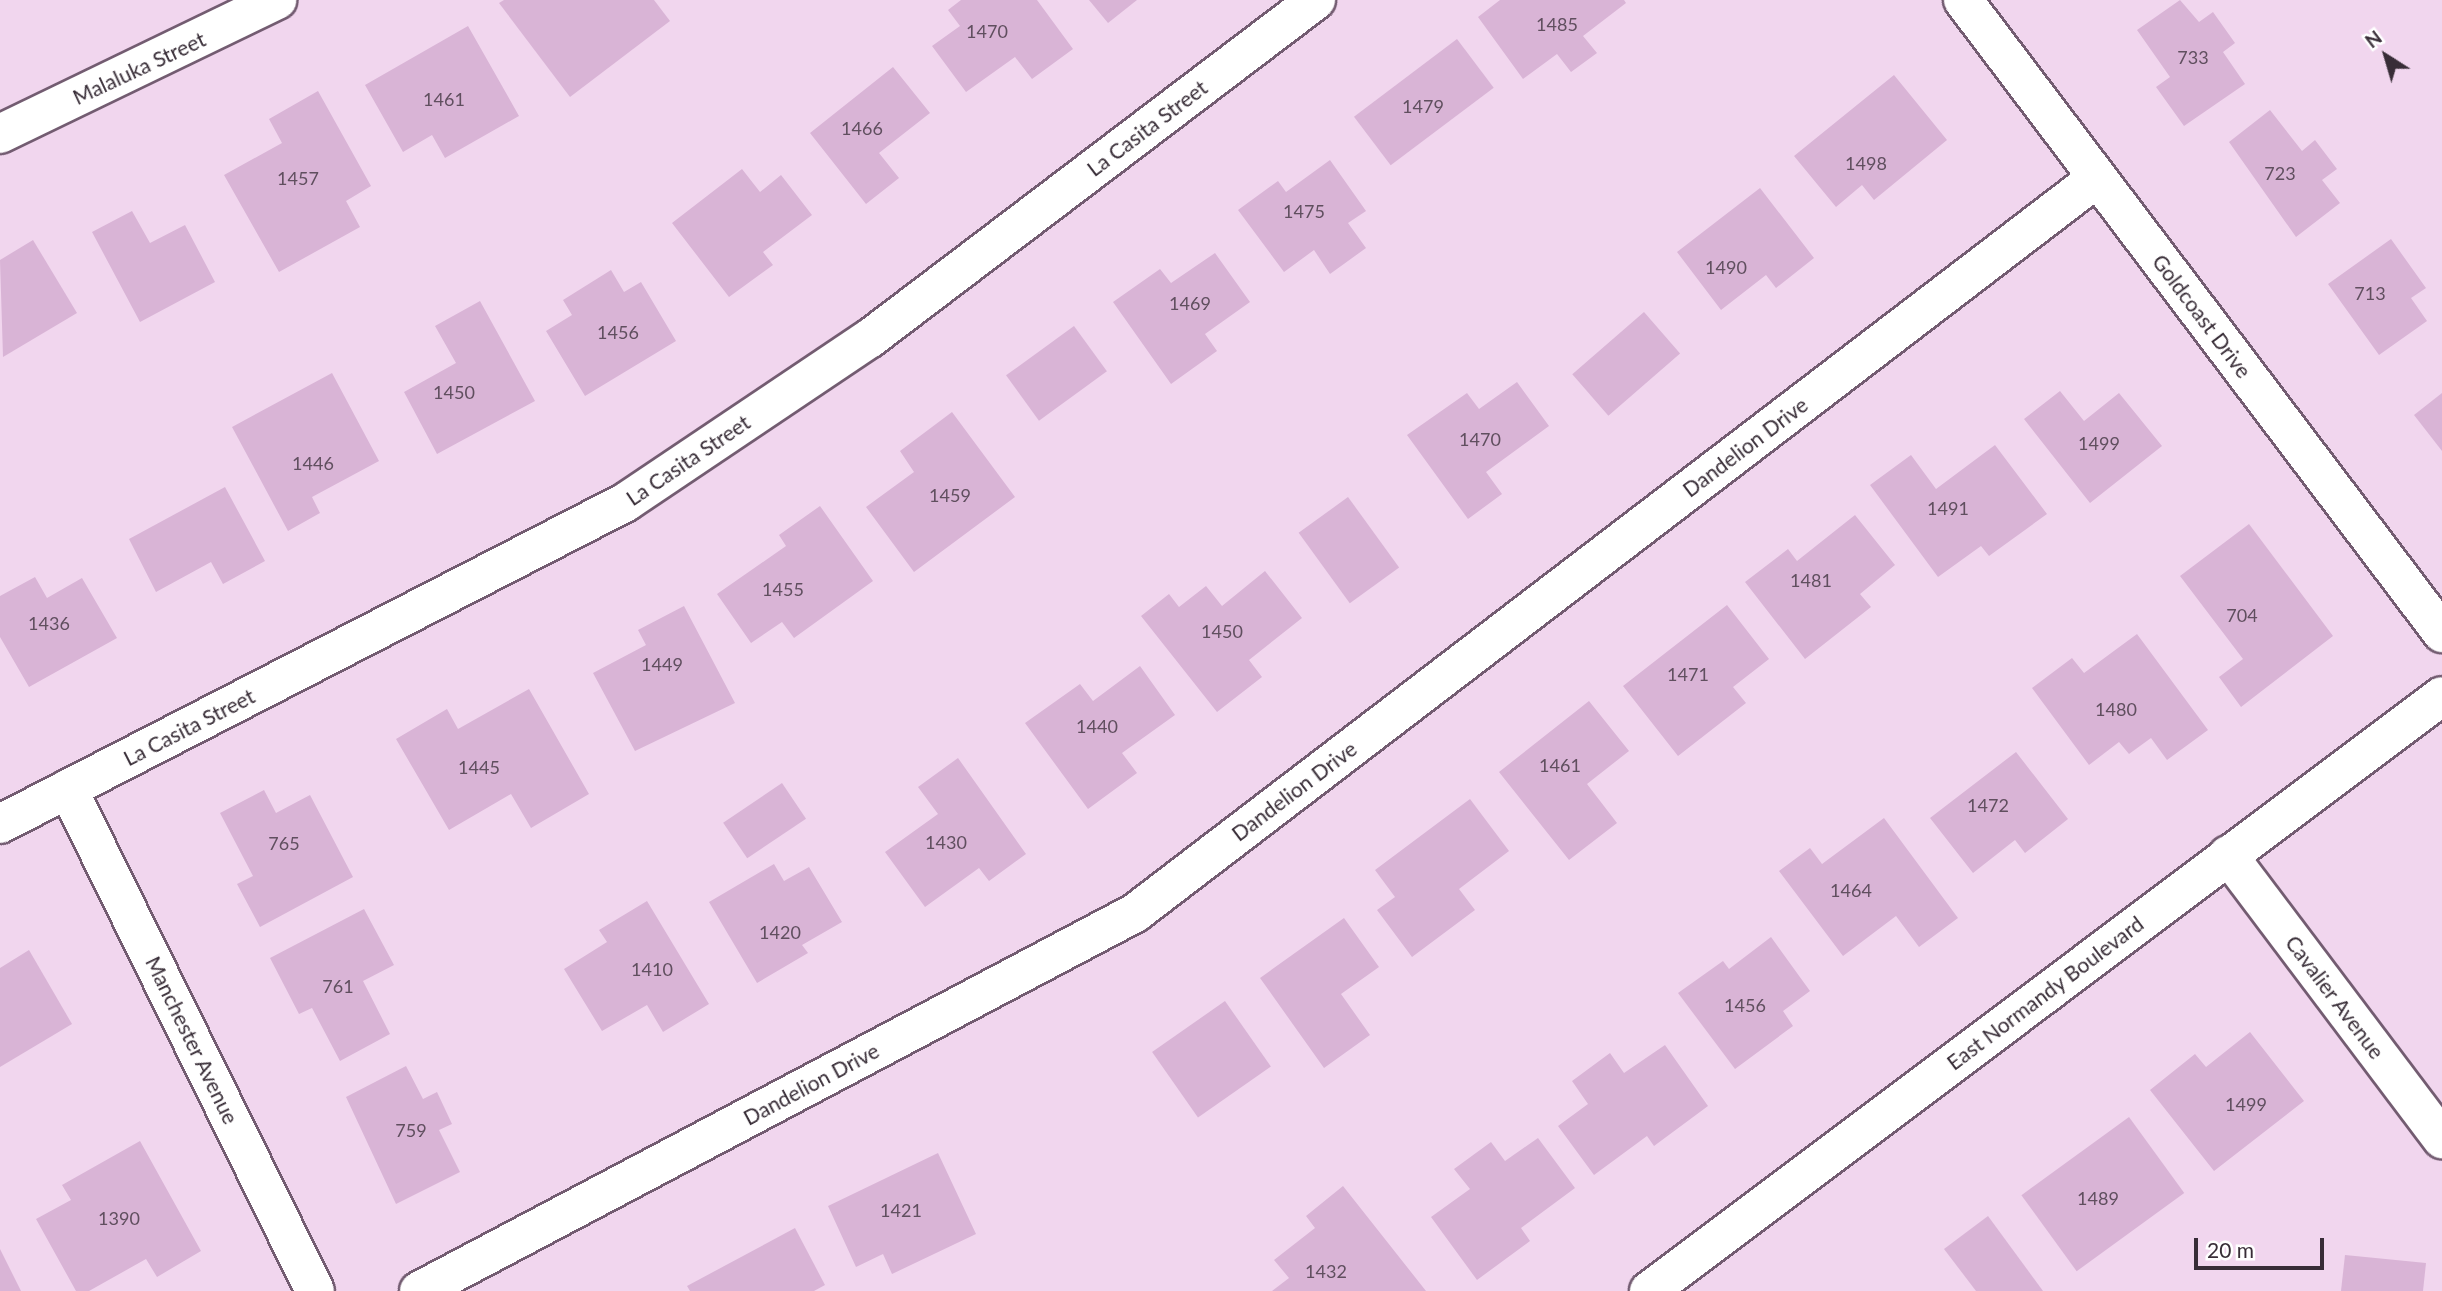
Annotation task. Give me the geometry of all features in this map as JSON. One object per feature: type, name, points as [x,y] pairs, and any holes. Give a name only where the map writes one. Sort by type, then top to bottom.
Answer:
[{"type":"street","name":"Malaluka Street","points":[[0,134],[277,0]]},
{"type":"street","name":"La Casita Street","points":[[0,824],[626,502],[869,339],[1316,0]]},
{"type":"street","name":"Goldcoast Drive","points":[[1962,0],[2442,633]]},
{"type":"street","name":"Dandelion Drive","points":[[419,1291],[1135,913],[2097,178]]},
{"type":"street","name":"East Normandy Boulevard","points":[[1649,1291],[2442,696]]},
{"type":"street","name":"Manchester Avenue","points":[[68,789],[315,1291]]},
{"type":"street","name":"Cavalier Avenue","points":[[2228,855],[2442,1139]]},
{"type":"building","points":[[504,0],[654,0],[670,21],[570,97],[499,3]]},
{"type":"building","points":[[961,0],[1037,0],[1073,49],[1032,79],[1015,57],[966,92],[932,46],[960,26],[948,10]]},
{"type":"building","points":[[1089,0],[1137,0],[1108,23]]},
{"type":"building","points":[[1500,0],[1624,0],[1626,3],[1583,36],[1597,53],[1571,72],[1557,54],[1523,79],[1478,17]]},
{"type":"building","points":[[2180,0],[2199,22],[2213,12],[2235,43],[2223,52],[2245,84],[2184,126],[2156,87],[2170,77],[2137,30]]},
{"type":"building","points":[[468,26],[519,116],[445,158],[432,135],[403,152],[365,85]]},
{"type":"building","points":[[1457,39],[1494,88],[1391,165],[1354,117]]},
{"type":"building","points":[[893,67],[930,113],[879,153],[899,178],[866,204],[810,133]]},
{"type":"building","points":[[1894,75],[1947,140],[1874,200],[1862,185],[1836,207],[1794,156]]},
{"type":"building","points":[[318,91],[371,186],[346,201],[360,227],[279,272],[224,175],[282,143],[269,119]]},
{"type":"building","points":[[2270,110],[2302,151],[2315,140],[2337,169],[2322,180],[2340,203],[2296,237],[2229,142]]},
{"type":"building","points":[[1330,160],[1366,211],[1348,223],[1366,248],[1330,274],[1314,250],[1284,272],[1238,210],[1278,181],[1286,192]]},
{"type":"building","points":[[742,169],[760,192],[781,175],[812,215],[763,252],[773,265],[729,297],[672,223]]},
{"type":"building","points":[[1760,188],[1814,258],[1776,288],[1766,275],[1721,310],[1677,252]]},
{"type":"building","points":[[132,211],[150,243],[185,225],[215,282],[140,322],[92,232]]},
{"type":"building","points":[[2391,239],[2426,288],[2411,298],[2427,321],[2379,355],[2328,284]]},
{"type":"building","points":[[33,240],[77,313],[3,357],[0,260]]},
{"type":"building","points":[[1215,253],[1250,302],[1205,334],[1217,351],[1171,384],[1113,302],[1160,269],[1171,283]]},
{"type":"building","points":[[611,270],[624,292],[641,282],[676,341],[585,396],[546,331],[572,315],[563,300]]},
{"type":"building","points":[[480,301],[535,401],[437,454],[404,392],[456,363],[435,326]]},
{"type":"building","points":[[1644,312],[1680,354],[1608,416],[1572,374]]},
{"type":"building","points":[[1074,326],[1107,371],[1039,421],[1006,375]]},
{"type":"building","points":[[332,373],[379,461],[312,497],[320,513],[288,531],[232,427]]},
{"type":"building","points":[[1517,382],[1549,426],[1486,472],[1502,494],[1468,519],[1407,435],[1467,393],[1479,409]]},
{"type":"building","points":[[2060,391],[2084,421],[2119,393],[2162,446],[2090,503],[2024,419]]},
{"type":"building","points":[[2442,393],[2442,451],[2414,415]]},
{"type":"building","points":[[952,412],[1015,497],[914,572],[866,507],[914,472],[900,451]]},
{"type":"building","points":[[1995,445],[2047,514],[1989,556],[1981,546],[1938,577],[1870,485],[1911,455],[1936,489]]},
{"type":"building","points":[[225,487],[265,561],[223,584],[211,562],[156,592],[129,539]]},
{"type":"building","points":[[1348,497],[1399,567],[1350,603],[1299,533]]},
{"type":"building","points":[[820,506],[873,581],[794,638],[782,622],[751,643],[717,594],[786,546],[779,535]]},
{"type":"building","points":[[1855,515],[1895,565],[1860,594],[1871,607],[1805,659],[1745,582],[1788,549],[1797,561]]},
{"type":"building","points":[[2249,524],[2333,636],[2241,707],[2219,677],[2243,659],[2180,576]]},
{"type":"building","points":[[1265,571],[1302,618],[1249,660],[1262,677],[1217,712],[1141,616],[1169,594],[1179,607],[1206,586],[1222,606]]},
{"type":"building","points":[[35,577],[47,598],[82,578],[117,638],[29,687],[0,637],[0,596]]},
{"type":"building","points":[[1727,605],[1769,659],[1733,687],[1746,703],[1678,756],[1623,686]]},
{"type":"building","points":[[684,606],[735,703],[635,751],[593,673],[646,645],[638,630]]},
{"type":"building","points":[[2137,634],[2208,730],[2167,760],[2151,738],[2129,754],[2119,742],[2089,765],[2032,688],[2072,658],[2084,673]]},
{"type":"building","points":[[1140,666],[1175,715],[1122,753],[1137,773],[1088,809],[1025,723],[1080,684],[1093,701]]},
{"type":"building","points":[[529,689],[589,794],[531,828],[511,794],[449,830],[396,739],[447,709],[458,729]]},
{"type":"building","points":[[1589,701],[1629,751],[1587,784],[1617,823],[1569,860],[1499,772]]},
{"type":"building","points":[[2016,752],[2068,819],[2025,853],[2015,840],[1973,873],[1930,818]]},
{"type":"building","points":[[958,758],[1026,854],[989,881],[979,868],[925,907],[885,852],[938,814],[918,787]]},
{"type":"building","points":[[782,783],[806,819],[747,858],[723,823]]},
{"type":"building","points":[[264,790],[276,813],[310,795],[353,877],[260,927],[237,884],[253,876],[220,813]]},
{"type":"building","points":[[1470,799],[1509,851],[1459,889],[1475,910],[1412,957],[1377,910],[1395,897],[1375,870]]},
{"type":"building","points":[[1884,818],[1958,918],[1919,947],[1896,916],[1843,956],[1779,871],[1810,848],[1822,864]]},
{"type":"building","points":[[774,864],[784,881],[809,867],[842,922],[802,945],[808,953],[757,983],[709,902]]},
{"type":"building","points":[[647,901],[709,1004],[663,1032],[647,1005],[602,1031],[564,969],[607,942],[599,930]]},
{"type":"building","points":[[364,909],[394,965],[363,981],[390,1034],[340,1061],[312,1008],[299,1014],[270,958]]},
{"type":"building","points":[[1344,918],[1379,967],[1341,994],[1370,1035],[1324,1068],[1260,978]]},
{"type":"building","points":[[1771,937],[1810,991],[1783,1011],[1793,1026],[1735,1069],[1678,993],[1723,961],[1729,969]]},
{"type":"building","points":[[29,950],[72,1024],[0,1067],[0,968]]},
{"type":"building","points":[[1225,1001],[1271,1067],[1198,1118],[1152,1052]]},
{"type":"building","points":[[2250,1032],[2304,1101],[2214,1171],[2150,1090],[2195,1054],[2206,1067]]},
{"type":"building","points":[[1665,1045],[1708,1106],[1654,1146],[1647,1136],[1594,1175],[1558,1126],[1588,1104],[1572,1081],[1610,1053],[1624,1073]]},
{"type":"building","points":[[406,1066],[423,1099],[437,1092],[452,1124],[439,1130],[460,1172],[396,1204],[346,1097]]},
{"type":"building","points":[[2129,1117],[2184,1193],[2077,1271],[2021,1195]]},
{"type":"building","points":[[1538,1138],[1575,1188],[1521,1228],[1530,1241],[1477,1280],[1431,1217],[1470,1189],[1454,1169],[1491,1142],[1505,1161]]},
{"type":"building","points":[[140,1141],[201,1251],[157,1277],[146,1259],[89,1291],[76,1291],[36,1219],[71,1200],[62,1185]]},
{"type":"building","points":[[938,1153],[976,1234],[892,1274],[883,1254],[856,1267],[828,1206]]},
{"type":"building","points":[[1343,1186],[1426,1291],[1272,1291],[1289,1278],[1274,1260],[1315,1228],[1306,1216]]},
{"type":"building","points":[[1988,1216],[2043,1291],[1976,1291],[1944,1249]]},
{"type":"building","points":[[795,1228],[825,1285],[814,1291],[690,1291],[687,1286]]},
{"type":"building","points":[[0,1249],[21,1291],[0,1291]]},
{"type":"building","points":[[2345,1255],[2426,1263],[2423,1291],[2341,1291]]}]
